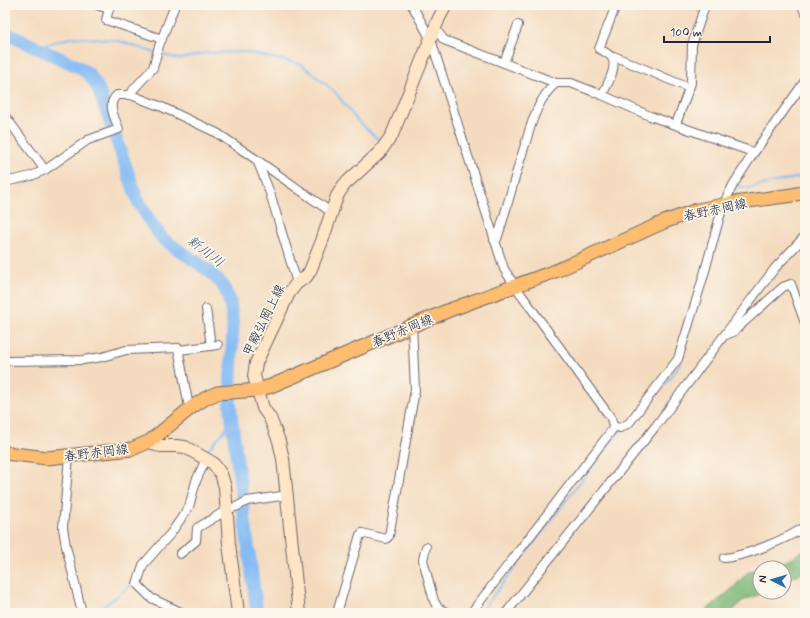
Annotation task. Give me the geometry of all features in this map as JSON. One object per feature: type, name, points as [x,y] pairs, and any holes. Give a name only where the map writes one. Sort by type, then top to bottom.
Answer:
[{"type":"main road","name":"甲殿弘岡上線","points":[[300,613],[284,459],[270,418],[263,408],[254,376],[256,363],[289,293],[297,283],[306,277],[310,271],[337,196],[344,184],[380,152],[392,135],[439,18],[446,5]]},
{"type":"main road","name":"春野赤岡線","points":[[5,453],[47,458],[132,449],[150,441],[192,407],[217,393],[258,390],[271,386],[447,310],[558,270],[664,222],[697,210],[792,196],[805,192]]},
{"type":"main road","points":[[150,441],[156,446],[185,447],[213,463],[222,474],[233,508],[229,544],[238,613]]},
{"type":"street","points":[[98,5],[109,9],[106,20],[160,42]]},
{"type":"street","points":[[131,95],[133,90],[153,68],[160,42],[175,5]]},
{"type":"street","points":[[412,5],[431,40],[504,269],[610,418],[613,426],[612,430],[471,613]]},
{"type":"street","points":[[616,5],[599,49],[612,58],[616,58],[689,88]]},
{"type":"street","points":[[676,124],[689,88],[692,45],[705,5]]},
{"type":"street","points":[[802,5],[805,13]]},
{"type":"street","points":[[504,63],[518,25]]},
{"type":"street","points":[[435,28],[444,40],[556,83],[571,83],[650,116],[747,150],[753,154]]},
{"type":"street","points":[[602,95],[614,70],[612,58]]},
{"type":"street","points":[[613,426],[620,428],[629,423],[678,359],[703,278],[723,205],[733,185],[753,154],[805,81]]},
{"type":"street","points":[[494,240],[497,239],[536,111],[548,90],[556,83]]},
{"type":"street","points":[[5,182],[31,176],[45,170],[88,140],[118,130],[119,129],[111,106],[112,102],[117,95],[131,95],[162,107],[216,133],[331,212]]},
{"type":"street","points":[[5,116],[45,170]]},
{"type":"street","points":[[257,160],[270,193],[297,283]]},
{"type":"street","points":[[506,613],[655,427],[775,268],[805,236]]},
{"type":"street","points":[[723,336],[733,332],[783,287],[791,284],[805,323]]},
{"type":"street","points":[[5,361],[83,360],[102,357],[126,350],[178,348],[179,350],[214,346],[206,309]]},
{"type":"street","points":[[337,613],[360,535],[362,533],[386,538],[389,536],[415,390],[412,325]]},
{"type":"street","points":[[179,350],[188,402],[192,407]]},
{"type":"street","points":[[69,456],[63,528],[82,613]]},
{"type":"street","points":[[183,613],[151,598],[136,584],[143,565],[171,533],[189,507],[203,458]]},
{"type":"street","points":[[180,554],[196,541],[197,528],[233,508],[247,501],[288,495]]},
{"type":"street","points":[[724,558],[732,558],[756,549],[805,527]]},
{"type":"street","points":[[426,547],[423,560],[434,601],[438,608],[448,613]]},
{"type":"green space","points":[[805,549],[805,572],[792,576],[792,560],[788,560]]},
{"type":"green space","points":[[752,571],[752,597],[742,601],[731,613],[703,613],[732,589],[747,573]]},
{"type":"waterway","name":"新川川","points":[[5,33],[77,66],[89,74],[98,88],[138,201],[151,223],[163,239],[209,271],[223,285],[230,302],[233,324],[230,400],[257,613]]},
{"type":"waterway","points":[[36,47],[74,37],[116,40],[155,53]]},
{"type":"waterway","points":[[159,54],[179,59],[206,53],[244,52],[301,64],[335,92],[357,120],[381,142]]},
{"type":"waterway","points":[[736,186],[748,188],[805,176]]},
{"type":"waterway","points":[[716,245],[726,211]]},
{"type":"waterway","points":[[647,406],[681,362]]},
{"type":"waterway","points":[[205,453],[232,422]]},
{"type":"waterway","points":[[480,613],[621,431]]},
{"type":"waterway","points":[[95,613],[129,587],[136,575]]}]
